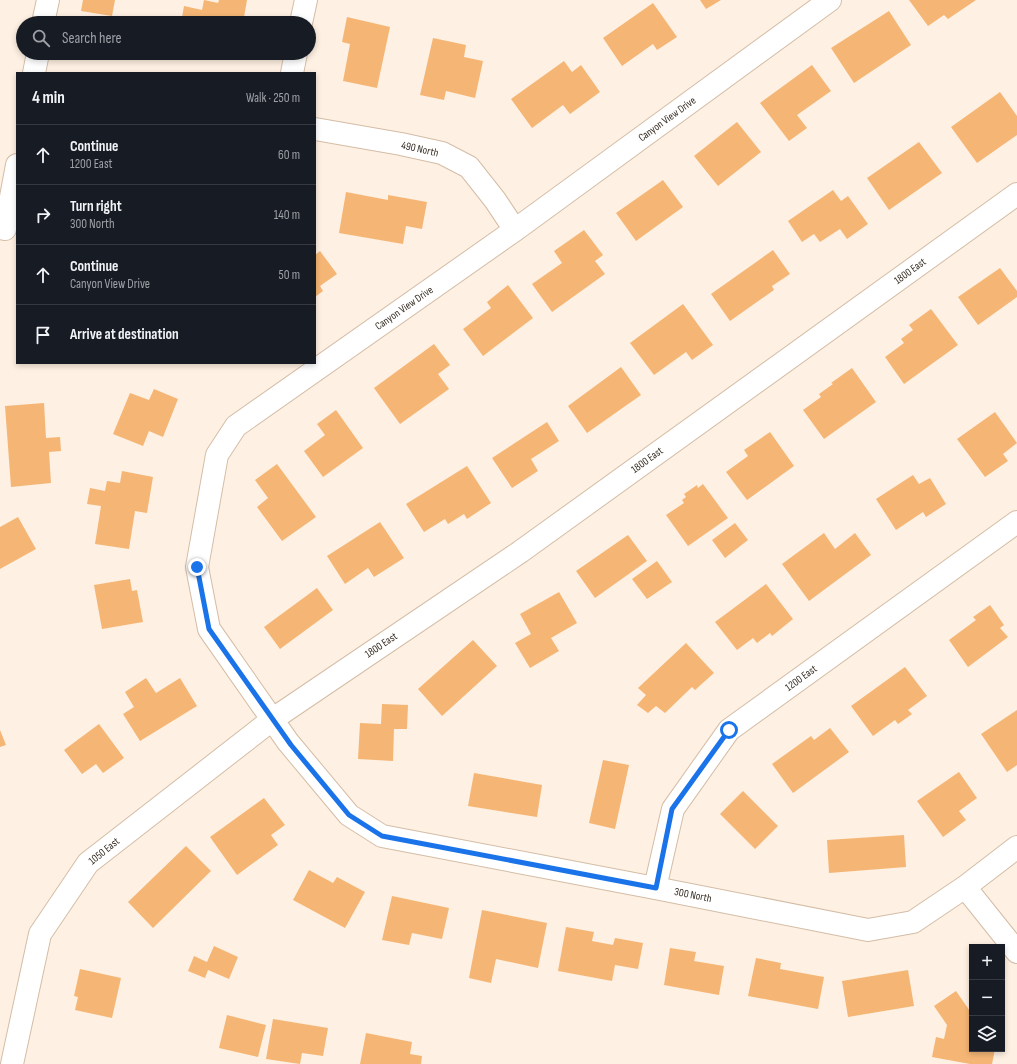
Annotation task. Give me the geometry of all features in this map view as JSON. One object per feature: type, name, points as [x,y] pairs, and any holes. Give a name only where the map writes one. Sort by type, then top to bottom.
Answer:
[{"type":"street","points":[[45,16],[48,0]]},
{"type":"street","points":[[303,16],[306,0]]},
{"type":"street","name":"Canyon View Drive","points":[[272,718],[209,629],[197,567],[217,455],[236,426],[516,230],[830,0]]},
{"type":"street","points":[[34,72],[37,60]]},
{"type":"street","points":[[292,72],[295,60]]},
{"type":"street","name":"490 North","points":[[316,129],[401,144],[442,153],[469,167],[516,230]]},
{"type":"street","points":[[2,229],[16,169]]},
{"type":"street","name":"1800 East","points":[[272,718],[520,552],[1017,194]]},
{"type":"street","name":"1200 East","points":[[656,888],[672,809],[729,730],[1017,522]]},
{"type":"street","name":"300 North","points":[[272,718],[291,745],[349,815],[382,836],[868,930],[913,922],[965,887],[1017,847]]},
{"type":"street","name":"1050 East","points":[[12,1064],[40,934],[88,864],[272,718]]},
{"type":"street","points":[[965,887],[1017,952]]},
{"type":"building","points":[[83,0],[115,0],[112,16],[81,11]]},
{"type":"building","points":[[204,0],[218,3],[219,0],[247,0],[244,16],[182,16],[184,6],[202,10]]},
{"type":"building","points":[[700,0],[721,0],[706,9]]},
{"type":"building","points":[[909,0],[976,0],[948,19],[944,15],[928,26]]},
{"type":"building","points":[[653,3],[677,37],[657,50],[653,44],[622,66],[603,38]]},
{"type":"building","points":[[889,11],[911,45],[854,83],[831,48]]},
{"type":"building","points":[[347,17],[390,27],[377,88],[343,81],[350,44],[342,42]]},
{"type":"building","points":[[433,38],[466,45],[464,57],[483,61],[475,98],[446,91],[444,100],[420,95]]},
{"type":"building","points":[[564,61],[572,72],[581,65],[600,92],[570,114],[563,105],[532,128],[511,99]]},
{"type":"building","points":[[812,65],[831,91],[797,115],[807,128],[789,141],[760,103]]},
{"type":"building","points":[[1000,92],[1017,116],[1017,135],[977,163],[951,127]]},
{"type":"building","points":[[737,122],[761,152],[718,186],[694,156]]},
{"type":"building","points":[[919,142],[942,173],[889,210],[867,178]]},
{"type":"building","points":[[663,180],[683,207],[636,241],[616,213]]},
{"type":"building","points":[[833,190],[841,201],[848,196],[868,224],[847,239],[840,229],[820,242],[814,234],[802,242],[788,221]]},
{"type":"building","points":[[346,192],[388,200],[388,195],[427,202],[422,229],[406,226],[403,244],[339,233]]},
{"type":"building","points":[[584,230],[603,255],[595,261],[605,274],[552,312],[532,284],[562,263],[554,251]]},
{"type":"building","points":[[773,250],[790,274],[772,286],[774,290],[730,321],[711,294]]},
{"type":"building","points":[[320,251],[337,274],[320,286],[323,291],[316,296],[316,254]]},
{"type":"building","points":[[1000,268],[1017,291],[1017,297],[978,325],[958,297]]},
{"type":"building","points":[[508,285],[533,318],[483,356],[463,329],[491,308],[487,302]]},
{"type":"building","points":[[683,304],[713,345],[692,360],[686,352],[654,375],[630,343]]},
{"type":"building","points":[[931,309],[958,345],[904,384],[885,357],[904,343],[901,339],[913,330],[909,325]]},
{"type":"building","points":[[434,344],[450,365],[438,374],[449,389],[400,424],[374,388]]},
{"type":"building","points":[[621,367],[641,395],[587,433],[568,406]]},
{"type":"building","points":[[852,368],[876,402],[824,439],[803,410],[821,397],[819,394],[833,384],[831,383]]},
{"type":"building","points":[[154,389],[178,399],[163,437],[149,431],[143,446],[113,434],[130,393],[149,400]]},
{"type":"building","points":[[44,403],[46,438],[60,437],[61,451],[49,452],[51,483],[11,487],[5,406]]},
{"type":"building","points":[[336,410],[363,448],[323,477],[304,451],[325,435],[317,424]]},
{"type":"building","points":[[995,412],[1017,443],[1003,454],[1008,461],[985,477],[957,439]]},
{"type":"building","points":[[547,422],[559,441],[531,459],[538,471],[512,488],[492,458]]},
{"type":"building","points":[[770,432],[794,466],[747,500],[726,472],[748,456],[744,450]]},
{"type":"building","points":[[277,464],[316,517],[282,541],[257,507],[268,498],[255,480]]},
{"type":"building","points":[[467,466],[491,503],[467,519],[464,514],[448,524],[445,519],[424,532],[406,504]]},
{"type":"building","points":[[122,471],[153,477],[147,513],[135,511],[129,549],[95,544],[101,506],[87,504],[90,488],[105,491],[107,481],[120,483]]},
{"type":"building","points":[[913,475],[919,484],[930,478],[946,504],[926,517],[923,512],[896,530],[876,499]]},
{"type":"building","points":[[703,484],[728,518],[688,546],[666,515],[684,503],[682,500],[686,497],[684,494],[697,485],[698,488]]},
{"type":"building","points":[[18,517],[36,549],[0,569],[0,527]]},
{"type":"building","points":[[380,522],[404,558],[374,577],[368,568],[345,584],[327,556]]},
{"type":"building","points":[[735,523],[748,540],[725,558],[712,540]]},
{"type":"building","points":[[824,533],[835,549],[855,533],[871,555],[809,601],[782,564]]},
{"type":"building","points":[[628,535],[647,561],[595,598],[576,571]]},
{"type":"building","points":[[657,561],[672,582],[647,599],[632,579]]},
{"type":"building","points":[[130,579],[132,591],[137,590],[143,622],[102,629],[94,585]]},
{"type":"building","points":[[766,584],[793,619],[772,636],[770,633],[757,643],[753,638],[737,650],[715,622]]},
{"type":"building","points":[[317,588],[333,610],[280,649],[264,627]]},
{"type":"building","points":[[559,592],[577,623],[551,638],[559,651],[530,668],[515,643],[531,634],[520,614]]},
{"type":"building","points":[[990,605],[1004,625],[1000,628],[1008,637],[968,667],[949,640],[976,620],[973,617]]},
{"type":"building","points":[[473,640],[497,666],[442,716],[418,689]]},
{"type":"building","points":[[686,643],[714,673],[695,690],[692,687],[665,713],[656,706],[648,713],[637,705],[646,695],[638,688]]},
{"type":"building","points":[[905,667],[927,696],[908,710],[912,714],[898,724],[895,720],[873,736],[851,706]]},
{"type":"building","points":[[146,678],[156,693],[180,678],[197,706],[140,741],[123,714],[134,707],[125,692]]},
{"type":"building","points":[[382,704],[408,705],[407,729],[394,729],[393,761],[358,759],[360,723],[381,724]]},
{"type":"building","points":[[1017,710],[1017,765],[1007,772],[981,734]]},
{"type":"building","points":[[99,724],[124,758],[103,773],[96,764],[82,774],[64,750]]},
{"type":"building","points":[[830,728],[849,752],[793,793],[772,764],[811,736],[814,740]]},
{"type":"building","points":[[0,730],[6,745],[0,747]]},
{"type":"building","points":[[603,760],[629,765],[615,829],[589,823]]},
{"type":"building","points":[[959,772],[977,798],[959,811],[966,820],[943,837],[917,801]]},
{"type":"building","points":[[474,773],[542,785],[537,817],[468,806]]},
{"type":"building","points":[[743,791],[778,826],[755,849],[720,814]]},
{"type":"building","points":[[264,798],[285,825],[271,835],[278,845],[237,875],[210,837]]},
{"type":"building","points":[[904,835],[906,867],[829,873],[827,840]]},
{"type":"building","points":[[186,846],[211,871],[153,928],[128,902]]},
{"type":"building","points":[[309,870],[333,883],[337,877],[365,892],[345,928],[293,900]]},
{"type":"building","points":[[392,896],[449,908],[442,939],[412,933],[409,945],[382,940]]},
{"type":"building","points":[[482,910],[547,923],[538,968],[496,959],[491,983],[469,978]]},
{"type":"building","points":[[566,927],[594,932],[592,941],[613,945],[615,938],[643,943],[638,969],[615,965],[612,981],[558,971]]},
{"type":"building","points":[[214,946],[238,957],[229,979],[208,970],[205,978],[188,971],[194,956],[207,962]]},
{"type":"building","points":[[670,948],[696,952],[694,961],[724,966],[719,995],[664,985]]},
{"type":"building","points":[[756,958],[781,963],[780,969],[824,977],[818,1009],[748,996]]},
{"type":"building","points":[[80,969],[121,978],[112,1018],[75,1010],[78,997],[74,996]]},
{"type":"building","points":[[908,970],[914,1006],[848,1017],[842,981]]},
{"type":"building","points":[[956,991],[969,1010],[969,1052],[994,1052],[992,1064],[970,1064],[932,1057],[936,1037],[944,1039],[947,1025],[934,1006]]},
{"type":"building","points":[[227,1015],[266,1025],[258,1057],[219,1048]]},
{"type":"building","points":[[273,1019],[328,1028],[323,1056],[302,1053],[300,1064],[266,1059]]},
{"type":"building","points":[[366,1033],[412,1042],[410,1054],[422,1056],[421,1064],[360,1064]]},
{"type":"route","points":[[197,567],[209,629],[291,745],[349,815],[382,836],[656,888],[672,809],[729,730]]}]
